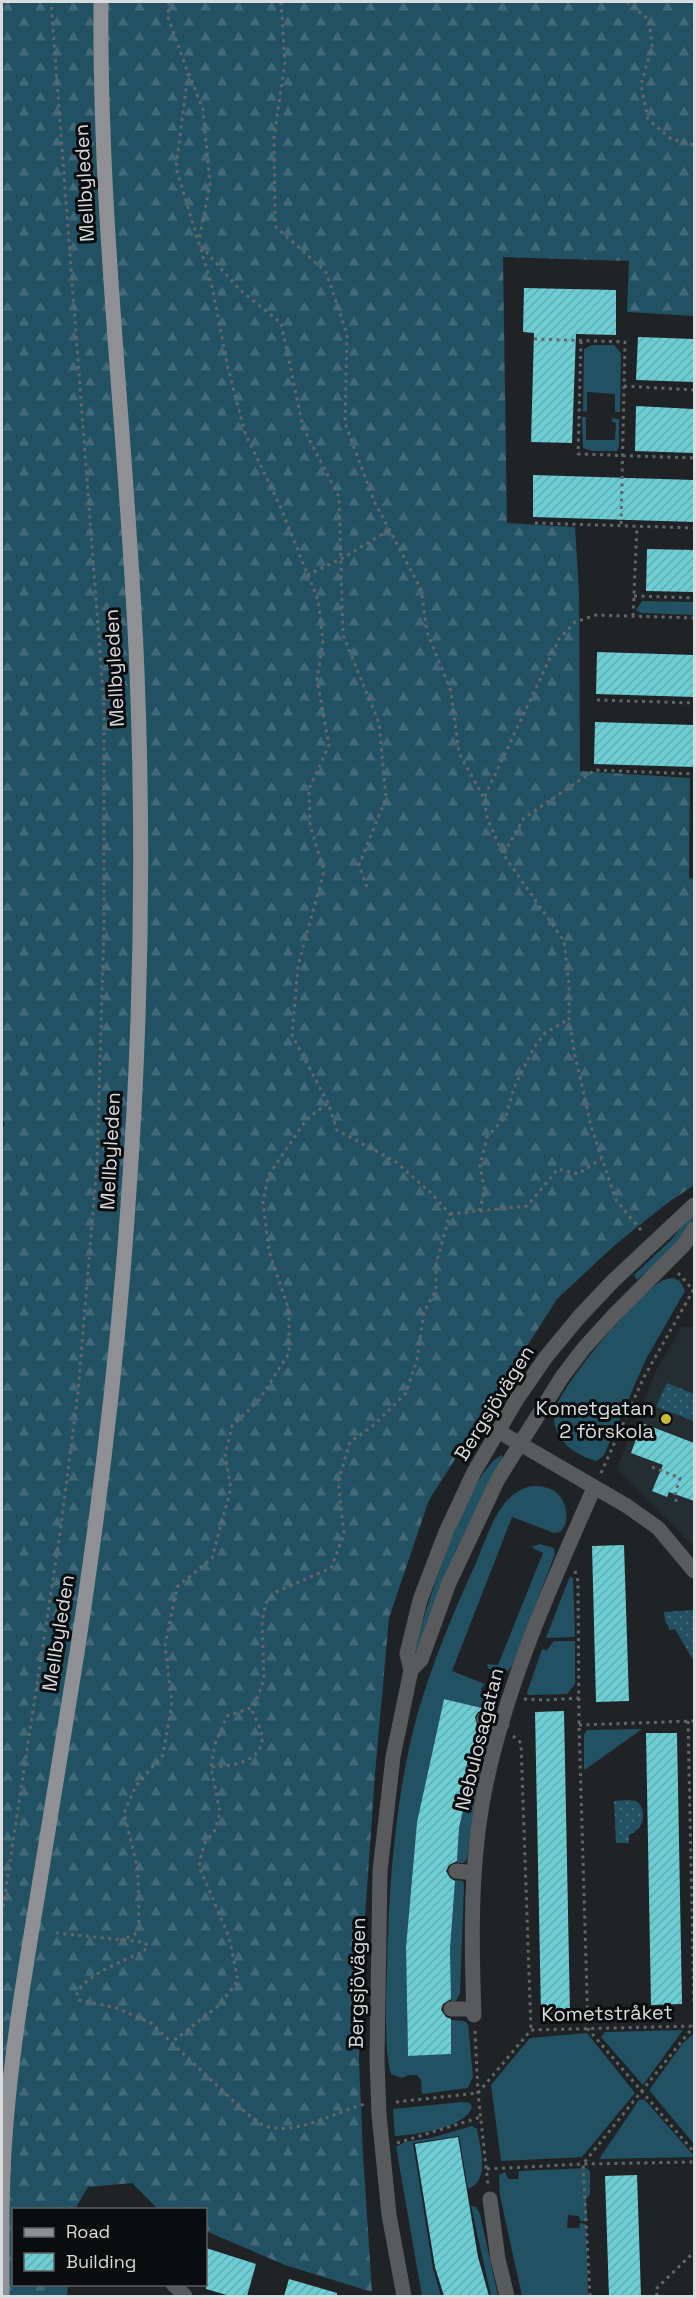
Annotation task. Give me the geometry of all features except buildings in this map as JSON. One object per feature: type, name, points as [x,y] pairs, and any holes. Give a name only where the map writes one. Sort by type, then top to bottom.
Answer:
[{"type":"main road","name":"Mellbyleden","points":[[2,2296],[3,2177],[8,2097],[23,1984],[99,1504],[116,1354],[132,1134],[140,938],[137,671],[105,185],[101,86],[101,2]]},
{"type":"street","name":"Bergsjövägen","points":[[404,2296],[389,2216],[382,2162],[377,2059],[380,1871],[393,1757],[411,1670],[407,1654],[420,1600],[446,1532],[474,1472],[546,1357],[613,1281],[694,1205]]},
{"type":"street","name":"Bergsjövägen","points":[[411,1670],[421,1660],[449,1582],[480,1513],[498,1479],[562,1377],[584,1348],[684,1245],[694,1229]]},
{"type":"street","points":[[498,1431],[627,1506],[658,1528],[694,1570]]},
{"type":"street","name":"Nebulosagatan","points":[[474,2012],[472,1953],[474,1873],[487,1779],[516,1674],[594,1488]]},
{"type":"street","points":[[484,1719],[501,1728]]},
{"type":"street","points":[[456,1871],[474,1873]]},
{"type":"street","points":[[451,2009],[474,2012]]},
{"type":"street","points":[[490,2199],[498,2259],[507,2296]]},
{"type":"path","points":[[2,1914],[60,1533],[79,1380],[97,1164],[104,938],[104,706],[51,2]]},
{"type":"path","points":[[168,2],[168,17],[203,110],[210,184],[199,243]]},
{"type":"path","points":[[281,2],[285,63],[274,137],[275,226],[326,272],[347,334],[345,423],[374,501],[421,589],[427,632],[451,691],[459,753],[484,798],[487,818],[503,854],[564,941],[573,1052],[601,1159],[616,1200],[641,1230]]},
{"type":"path","points":[[627,2],[649,20],[652,46],[641,85],[648,118],[671,140],[694,145]]},
{"type":"path","points":[[188,73],[176,168],[212,286],[228,368],[245,433],[280,506],[318,600],[323,641],[317,680],[330,745],[309,789],[310,825],[324,870],[298,966],[292,1035],[328,1103],[337,1130],[396,1162],[431,1193],[450,1214]]},
{"type":"path","points":[[199,243],[240,290],[280,323],[303,428],[339,497],[343,634],[379,723],[386,798],[360,865],[368,890]]},
{"type":"path","points":[[534,339],[626,342],[621,526]]},
{"type":"path","points":[[581,341],[578,454],[694,458]]},
{"type":"path","points":[[624,386],[694,390]]},
{"type":"path","points":[[535,523],[694,528]]},
{"type":"path","points":[[633,616],[637,526]]},
{"type":"path","points":[[307,575],[341,559],[389,530]]},
{"type":"path","points":[[634,596],[694,598]]},
{"type":"path","points":[[484,798],[559,639],[575,622],[596,615],[694,618]]},
{"type":"path","points":[[597,700],[694,703]]},
{"type":"path","points":[[503,854],[524,818],[595,770],[694,774]]},
{"type":"path","points":[[479,1211],[485,1192],[480,1166],[487,1137],[506,1116],[514,1088],[533,1048],[545,1033],[569,1019]]},
{"type":"path","points":[[120,1941],[139,1932],[138,1870],[124,1813],[136,1786],[163,1755],[172,1703],[165,1646],[177,1587],[212,1558],[231,1488],[225,1455],[232,1426],[259,1400],[289,1353],[290,1310],[269,1251],[263,1202],[268,1176],[306,1120],[328,1103]]},
{"type":"path","points":[[450,1214],[527,1206],[558,1169],[578,1174],[601,1159]]},
{"type":"path","points":[[172,2042],[218,2006],[238,1981],[229,1937],[199,1866],[204,1844],[215,1830],[220,1812],[211,1767],[215,1744],[227,1716],[254,1707],[264,1679],[262,1621],[266,1603],[276,1592],[331,1568],[344,1533],[338,1482],[350,1442],[374,1425],[406,1394],[417,1360],[424,1312],[436,1290],[436,1264],[450,1214]]},
{"type":"path","points":[[594,1488],[644,1377],[694,1291],[675,1270]]},
{"type":"path","points":[[652,1467],[680,1478],[674,1498],[678,1503]]},
{"type":"path","points":[[561,1563],[575,1570],[578,1581],[579,1725],[588,2029],[694,2152]]},
{"type":"path","points":[[516,1674],[523,1699],[579,1698]]},
{"type":"path","points":[[211,1767],[228,1767],[251,1758],[261,1747],[262,1735],[251,1708]]},
{"type":"path","points":[[688,1721],[694,2005]]},
{"type":"path","points":[[579,1725],[694,1721]]},
{"type":"path","points":[[501,1728],[517,1737],[521,1743],[531,2030]]},
{"type":"path","points":[[56,1933],[144,1942],[148,1946],[143,1952],[93,1977],[80,1987],[77,1994],[79,2000],[134,2014],[151,2023],[247,2114],[262,2124],[273,2127],[307,2125],[332,2118],[348,2109],[365,2104]]},
{"type":"path","points":[[474,2012],[478,2093],[490,2199]]},
{"type":"path","points":[[590,2296],[583,2164],[694,2026]]},
{"type":"path","name":"Kometstråket","points":[[478,2093],[531,2030],[694,2026]]},
{"type":"path","points":[[396,2102],[478,2093]]},
{"type":"path","points":[[395,2146],[397,2142],[481,2117]]},
{"type":"path","points":[[487,2169],[694,2162]]},
{"type":"path","points":[[657,2296],[656,2289],[694,2252]]},
{"type":"shaded area","name":"Kometgatan 2 förskola","points":[[682,1327],[694,1327],[694,1547],[617,1469],[657,1369]]},
{"type":"green space","points":[[2,2],[694,2],[694,316],[627,312],[629,261],[503,257],[507,523],[575,527],[579,593],[580,771],[690,778],[689,878],[694,879],[694,1185],[616,1244],[557,1299],[429,1500],[389,1618],[363,1946],[359,2060],[372,2292],[285,2265],[207,2231],[207,2208],[157,2208],[132,2183],[88,2187],[76,2208],[12,2208],[12,2286],[68,2286],[67,2296],[2,2296],[2,1130],[5,1123],[2,1120]]},
{"type":"green space","points":[[592,345],[614,345],[621,353],[620,412],[615,412],[615,394],[587,392],[587,412],[583,411],[584,349]]},
{"type":"green space","points":[[582,417],[586,417],[586,440],[615,440],[616,423],[612,422],[612,418],[619,419],[617,451],[592,451],[583,448]]},
{"type":"green space","points":[[642,601],[694,602],[694,615],[641,613],[636,610]]},
{"type":"green space","points":[[694,1210],[693,1221],[682,1240],[637,1280],[634,1275],[672,1239]]},
{"type":"green space","points":[[673,1278],[680,1281],[685,1291],[646,1359],[604,1455],[597,1461],[573,1451],[561,1439],[554,1423],[558,1402],[583,1365],[617,1323],[649,1290],[666,1279]]},
{"type":"green space","points":[[667,1383],[694,1394],[694,1421],[656,1407]]},
{"type":"green space","points":[[502,1455],[456,1550],[413,1658],[436,1581],[461,1516],[488,1466]]},
{"type":"green space","points":[[532,1486],[548,1488],[560,1496],[565,1506],[566,1523],[560,1532],[554,1533],[512,1517],[452,1671],[485,1684],[481,1689],[487,1700],[492,1698],[497,1700],[497,1705],[492,1709],[486,1709],[444,1699],[417,1822],[406,1947],[408,2056],[451,2054],[451,2020],[464,2021],[468,2024],[473,2076],[468,2088],[422,2094],[421,2080],[417,2075],[402,2078],[391,2074],[386,2038],[389,1905],[404,1775],[410,1743],[430,1674],[490,1528],[511,1497]]},
{"type":"green space","points":[[540,1544],[554,1548],[555,1554],[513,1664],[508,1671],[495,1673],[488,1668],[487,1664],[498,1665],[543,1553],[531,1547]]},
{"type":"green space","points":[[570,1576],[573,1578],[575,1637],[546,1638]]},
{"type":"green space","points":[[694,1610],[693,1660],[675,1629],[670,1630],[664,1612]]},
{"type":"green space","points":[[554,1641],[575,1641],[575,1684],[567,1694],[528,1695],[542,1649],[547,1650]]},
{"type":"green space","points":[[483,1725],[490,1733],[479,1778],[467,1859],[464,1863],[457,1863],[459,1828]]},
{"type":"green space","points":[[642,1729],[584,1769],[584,1735],[587,1730]]},
{"type":"green space","points":[[614,1801],[636,1801],[641,1806],[642,1823],[629,1835],[629,1843],[616,1843]]},
{"type":"green space","points":[[455,1880],[463,1881],[464,1885],[460,1993],[456,2001],[451,2003],[450,1949]]},
{"type":"green space","points":[[683,2030],[643,2085],[601,2037],[605,2032]]},
{"type":"green space","points":[[587,2033],[635,2093],[582,2157],[501,2161],[491,2085],[530,2038]]},
{"type":"green space","points":[[694,2033],[694,2144],[649,2090],[683,2043]]},
{"type":"green space","points":[[644,2099],[694,2157],[599,2159],[639,2100]]},
{"type":"green space","points":[[461,2102],[472,2106],[461,2120],[439,2129],[395,2136],[393,2109]]},
{"type":"green space","points":[[472,2126],[477,2129],[482,2154],[482,2171],[475,2185],[468,2189],[459,2136],[413,2143],[433,2268],[441,2296],[422,2296],[396,2147],[405,2142],[431,2138]]},
{"type":"green space","points":[[587,2168],[590,2172],[590,2195],[586,2199],[587,2221],[580,2221],[579,2216],[568,2215],[567,2228],[579,2228],[580,2223],[586,2224],[588,2296],[522,2296],[500,2196],[499,2175],[505,2172],[508,2179],[518,2179],[519,2171]]},
{"type":"green space","points":[[471,2206],[476,2207],[480,2214],[498,2296],[491,2296]]},
{"type":"place","name":"Kometgatan 2 förskola","points":[[666,1419]]}]
